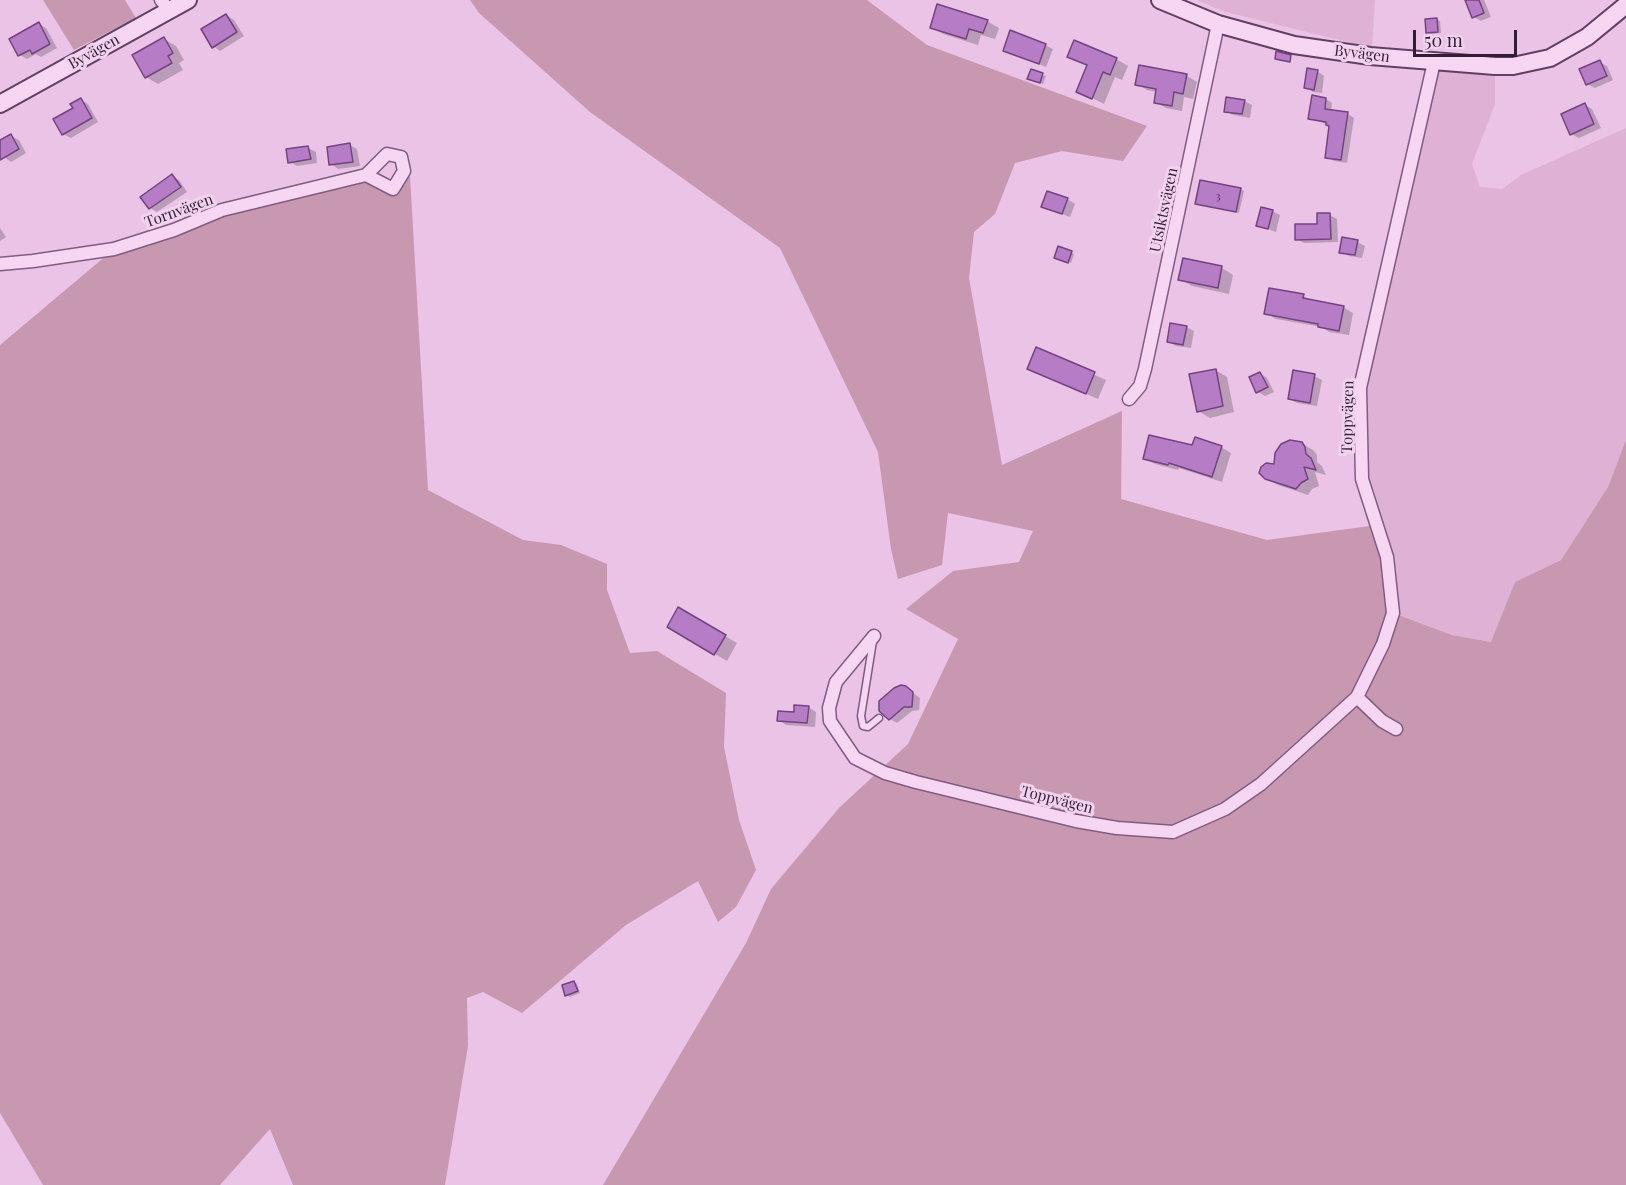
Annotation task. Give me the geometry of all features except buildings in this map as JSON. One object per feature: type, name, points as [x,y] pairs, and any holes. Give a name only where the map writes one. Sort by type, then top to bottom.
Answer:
[{"type":"street","name":"Byvägen","points":[[0,104],[165,5],[188,0]]},
{"type":"street","name":"Byvägen","points":[[1160,0],[1218,24],[1294,45],[1370,56],[1513,66],[1550,58],[1587,37],[1626,5]]},
{"type":"street","name":"Utsiktsvägen","points":[[1129,399],[1140,386],[1145,369],[1218,24]]},
{"type":"street","name":"Toppvägen","points":[[874,636],[836,682],[829,708],[830,721],[855,758],[885,773],[916,782],[1076,821],[1117,828],[1173,832],[1225,809],[1261,784],[1357,697],[1383,644],[1393,613],[1387,557],[1362,479],[1360,388],[1434,62]]},
{"type":"street","name":"Tornvägen","points":[[0,264],[114,249],[174,230],[222,210],[366,175]]},
{"type":"street","points":[[1357,697],[1382,721],[1396,729]]},
{"type":"lane","points":[[874,636],[861,716],[863,726],[868,726],[879,718]]},
{"type":"shaded area","points":[[43,0],[125,0],[136,18],[74,50]]},
{"type":"shaded area","points":[[470,0],[867,0],[927,45],[1147,126],[1123,161],[1062,151],[1015,163],[995,214],[974,232],[969,278],[1002,465],[1122,411],[1121,499],[1267,540],[1377,525],[1393,613],[1452,635],[1491,642],[1515,582],[1561,560],[1608,487],[1626,440],[1626,1185],[603,1185],[746,943],[771,889],[839,808],[908,744],[958,639],[906,609],[953,571],[1019,562],[1033,531],[948,513],[942,565],[898,579],[891,549],[878,452],[780,248],[590,112],[479,13]]},
{"type":"shaded area","points":[[1197,0],[1375,0],[1372,48],[1222,11]]},
{"type":"shaded area","points":[[1434,62],[1495,66],[1495,104],[1472,164],[1480,187],[1502,189],[1521,175],[1626,128],[1626,440],[1608,487],[1561,560],[1515,582],[1492,642],[1452,635],[1393,613],[1362,479],[1360,388]]},
{"type":"shaded area","points":[[410,176],[428,490],[523,540],[561,545],[607,564],[607,590],[630,653],[657,651],[726,693],[724,747],[739,820],[756,870],[736,907],[718,922],[698,881],[626,925],[522,1013],[483,992],[467,998],[468,1046],[445,1185],[293,1185],[270,1129],[220,1185],[43,1185],[0,1113],[0,345],[107,255],[222,215],[365,180],[392,193]]}]
